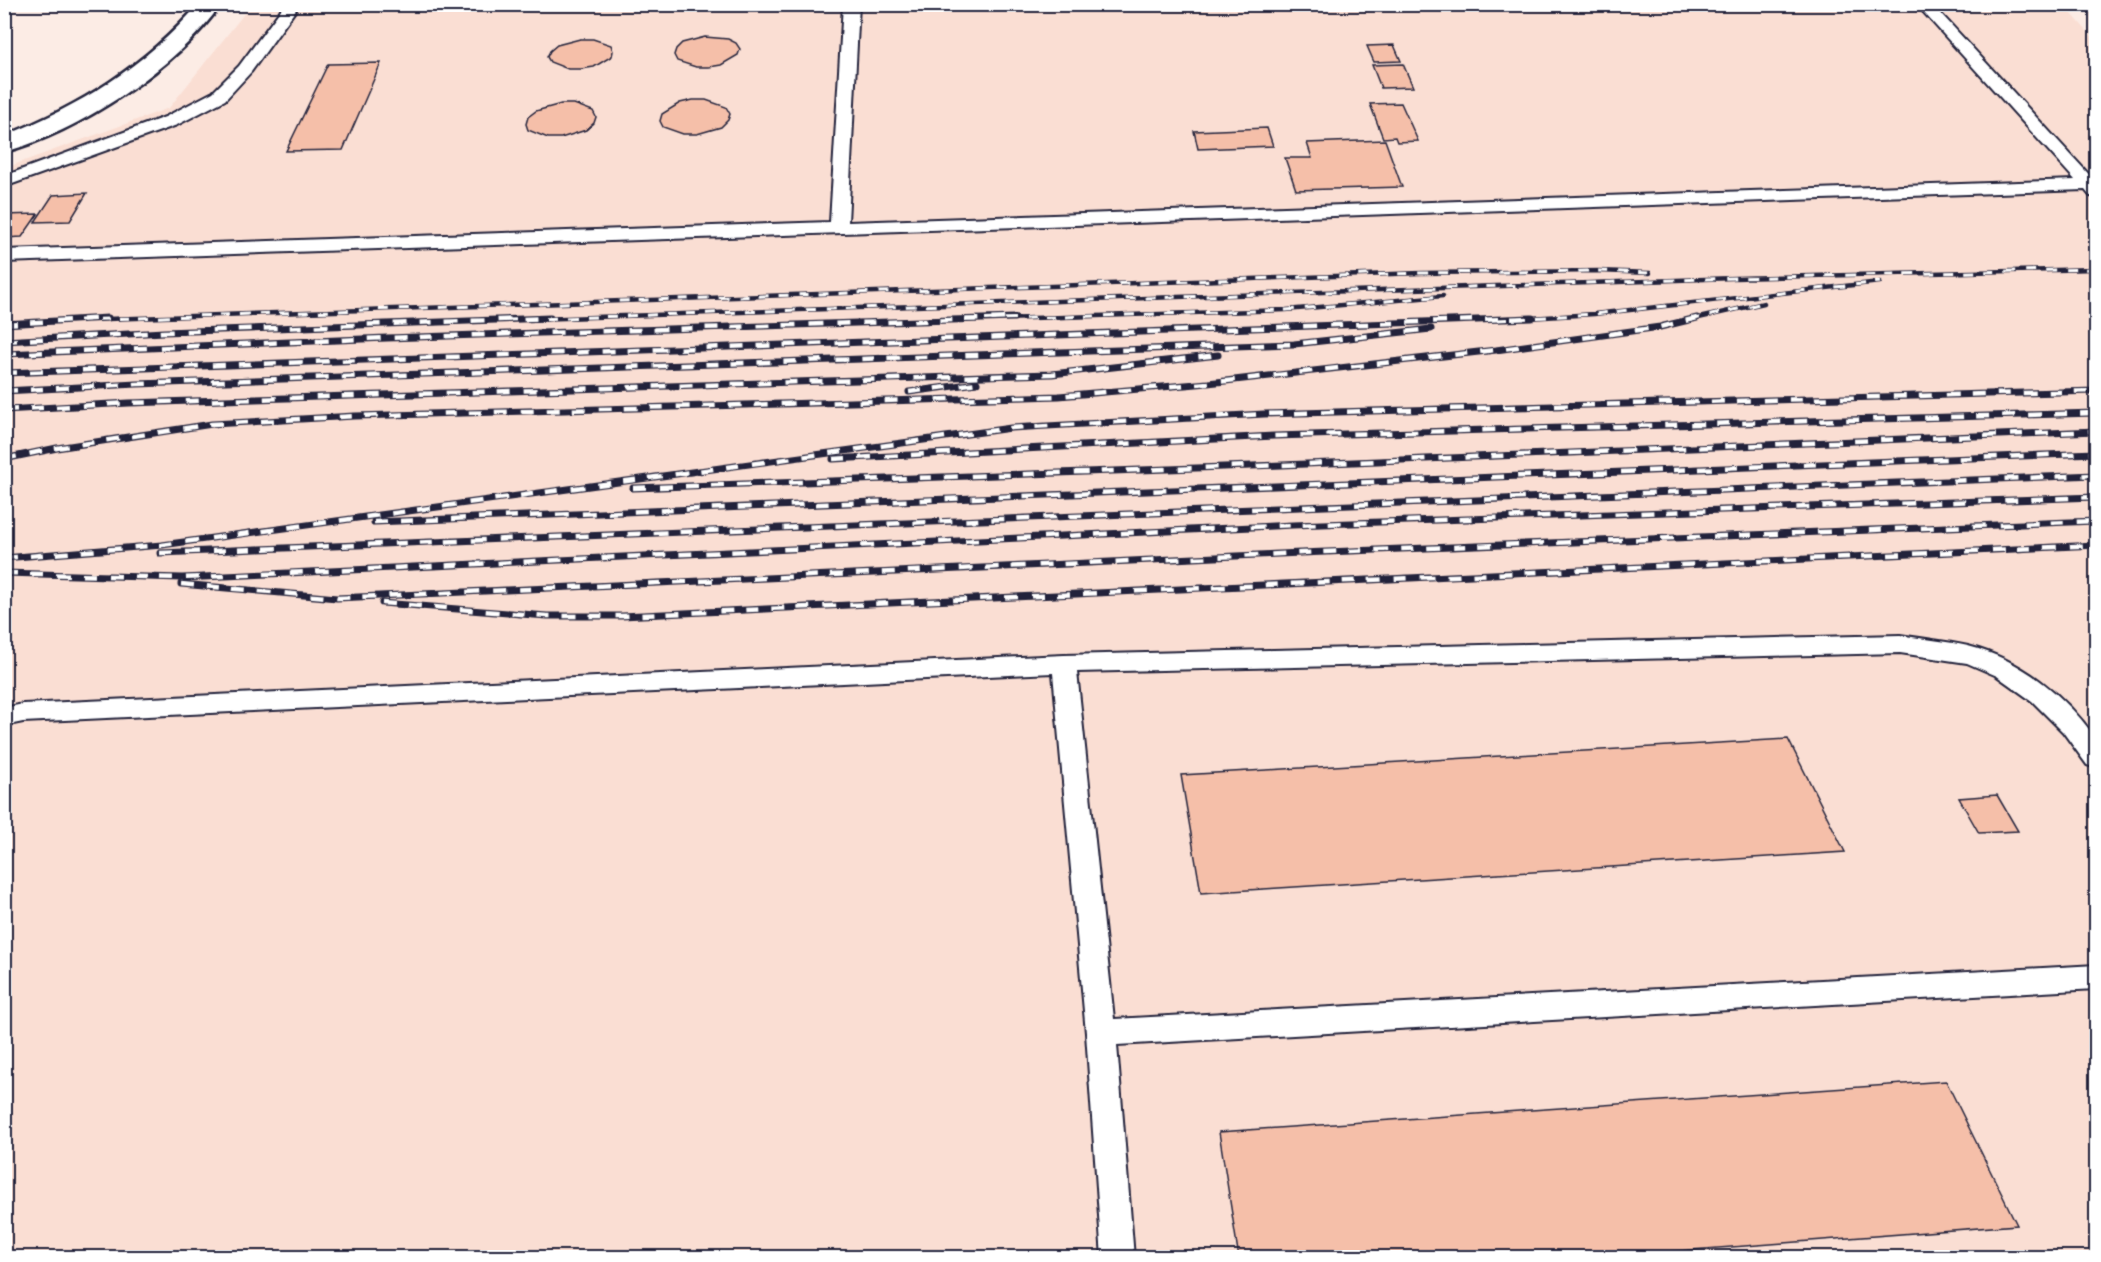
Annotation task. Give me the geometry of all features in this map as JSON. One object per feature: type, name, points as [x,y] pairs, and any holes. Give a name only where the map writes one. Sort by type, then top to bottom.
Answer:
[{"type":"street","points":[[4,145],[85,110],[140,75],[190,30],[211,4]]},
{"type":"lane","points":[[4,182],[150,130],[209,102],[235,81],[293,4]]},
{"type":"lane","points":[[839,227],[850,4]]},
{"type":"lane","points":[[1923,4],[2092,189]]},
{"type":"lane","points":[[4,256],[839,227],[2092,189]]},
{"type":"lane","points":[[4,717],[23,712],[1064,664],[1900,644],[1971,655],[2012,674],[2053,704],[2097,758]]},
{"type":"lane","points":[[1064,664],[1101,1034],[1118,1257]]},
{"type":"lane","points":[[1101,1034],[2097,977]]},
{"type":"shaded area","points":[[2063,4],[2096,41],[2096,1257],[5,1258],[5,168],[169,108],[251,5]]},
{"type":"building","points":[[571,4],[614,4],[585,9]]},
{"type":"building","points":[[694,4],[734,4],[707,8]]},
{"type":"building","points":[[705,37],[728,39],[736,43],[740,49],[738,55],[721,65],[709,67],[696,67],[677,61],[674,55],[682,43]]},
{"type":"building","points":[[580,39],[593,39],[611,45],[612,56],[594,67],[581,69],[568,69],[550,62],[547,57],[557,45]]},
{"type":"building","points":[[1394,45],[1401,61],[1374,62],[1367,46]]},
{"type":"building","points":[[381,63],[343,150],[286,151],[328,64]]},
{"type":"building","points":[[1403,64],[1413,87],[1381,88],[1372,65]]},
{"type":"building","points":[[706,100],[726,107],[730,114],[728,120],[721,127],[697,134],[683,134],[663,127],[660,121],[662,114],[680,103]]},
{"type":"building","points":[[1401,103],[1418,141],[1397,142],[1395,137],[1383,138],[1370,104]]},
{"type":"building","points":[[561,104],[574,104],[593,111],[596,117],[594,123],[586,130],[561,138],[548,138],[528,130],[526,124],[528,117],[536,111]]},
{"type":"building","points":[[1267,128],[1273,146],[1198,149],[1194,131]]},
{"type":"building","points":[[1385,140],[1402,187],[1296,190],[1285,158],[1312,158],[1307,143]]},
{"type":"building","points":[[87,193],[70,221],[35,222],[53,195]]},
{"type":"building","points":[[38,214],[22,237],[4,238],[4,215]]},
{"type":"building","points":[[1788,739],[1845,852],[1201,893],[1181,775]]},
{"type":"building","points":[[1997,795],[2018,831],[1979,833],[1959,798]]},
{"type":"building","points":[[1946,1081],[2017,1225],[1588,1258],[1239,1258],[1219,1132]]},
{"type":"railway","points":[[506,320],[1734,278],[2096,269]]},
{"type":"railway","points":[[79,320],[1421,273],[1599,271],[1650,273]]},
{"type":"railway","points":[[1526,318],[1594,314],[1880,282]]},
{"type":"railway","points":[[965,320],[1286,310],[1443,296]]},
{"type":"railway","points":[[1690,320],[1764,303]]},
{"type":"railway","points":[[4,324],[108,318]]},
{"type":"railway","points":[[4,341],[164,332],[550,318]]},
{"type":"railway","points":[[4,354],[387,338],[1014,318]]},
{"type":"railway","points":[[4,373],[1526,318]]},
{"type":"railway","points":[[1497,320],[1526,318]]},
{"type":"railway","points":[[1526,318],[1532,318]]},
{"type":"railway","points":[[4,459],[57,448],[212,424],[355,416],[1059,396],[1208,383],[1496,350],[1660,327],[1697,318]]},
{"type":"railway","points":[[4,391],[137,384],[1294,344],[1431,329]]},
{"type":"railway","points":[[4,410],[129,403],[1052,374],[1218,355]]},
{"type":"railway","points":[[909,392],[977,383]]},
{"type":"railway","points":[[4,558],[162,545],[1011,428],[1264,414],[2096,391]]},
{"type":"railway","points":[[833,459],[1274,436],[2096,413]]},
{"type":"railway","points":[[633,488],[1282,465],[2096,431]]},
{"type":"railway","points":[[374,522],[2096,453]]},
{"type":"railway","points":[[160,553],[2096,475]]},
{"type":"railway","points":[[4,573],[182,578],[1293,525],[2096,497]]},
{"type":"railway","points":[[181,584],[337,598],[1301,553],[2096,521]]},
{"type":"railway","points":[[382,603],[547,616],[622,616],[2096,545]]}]
